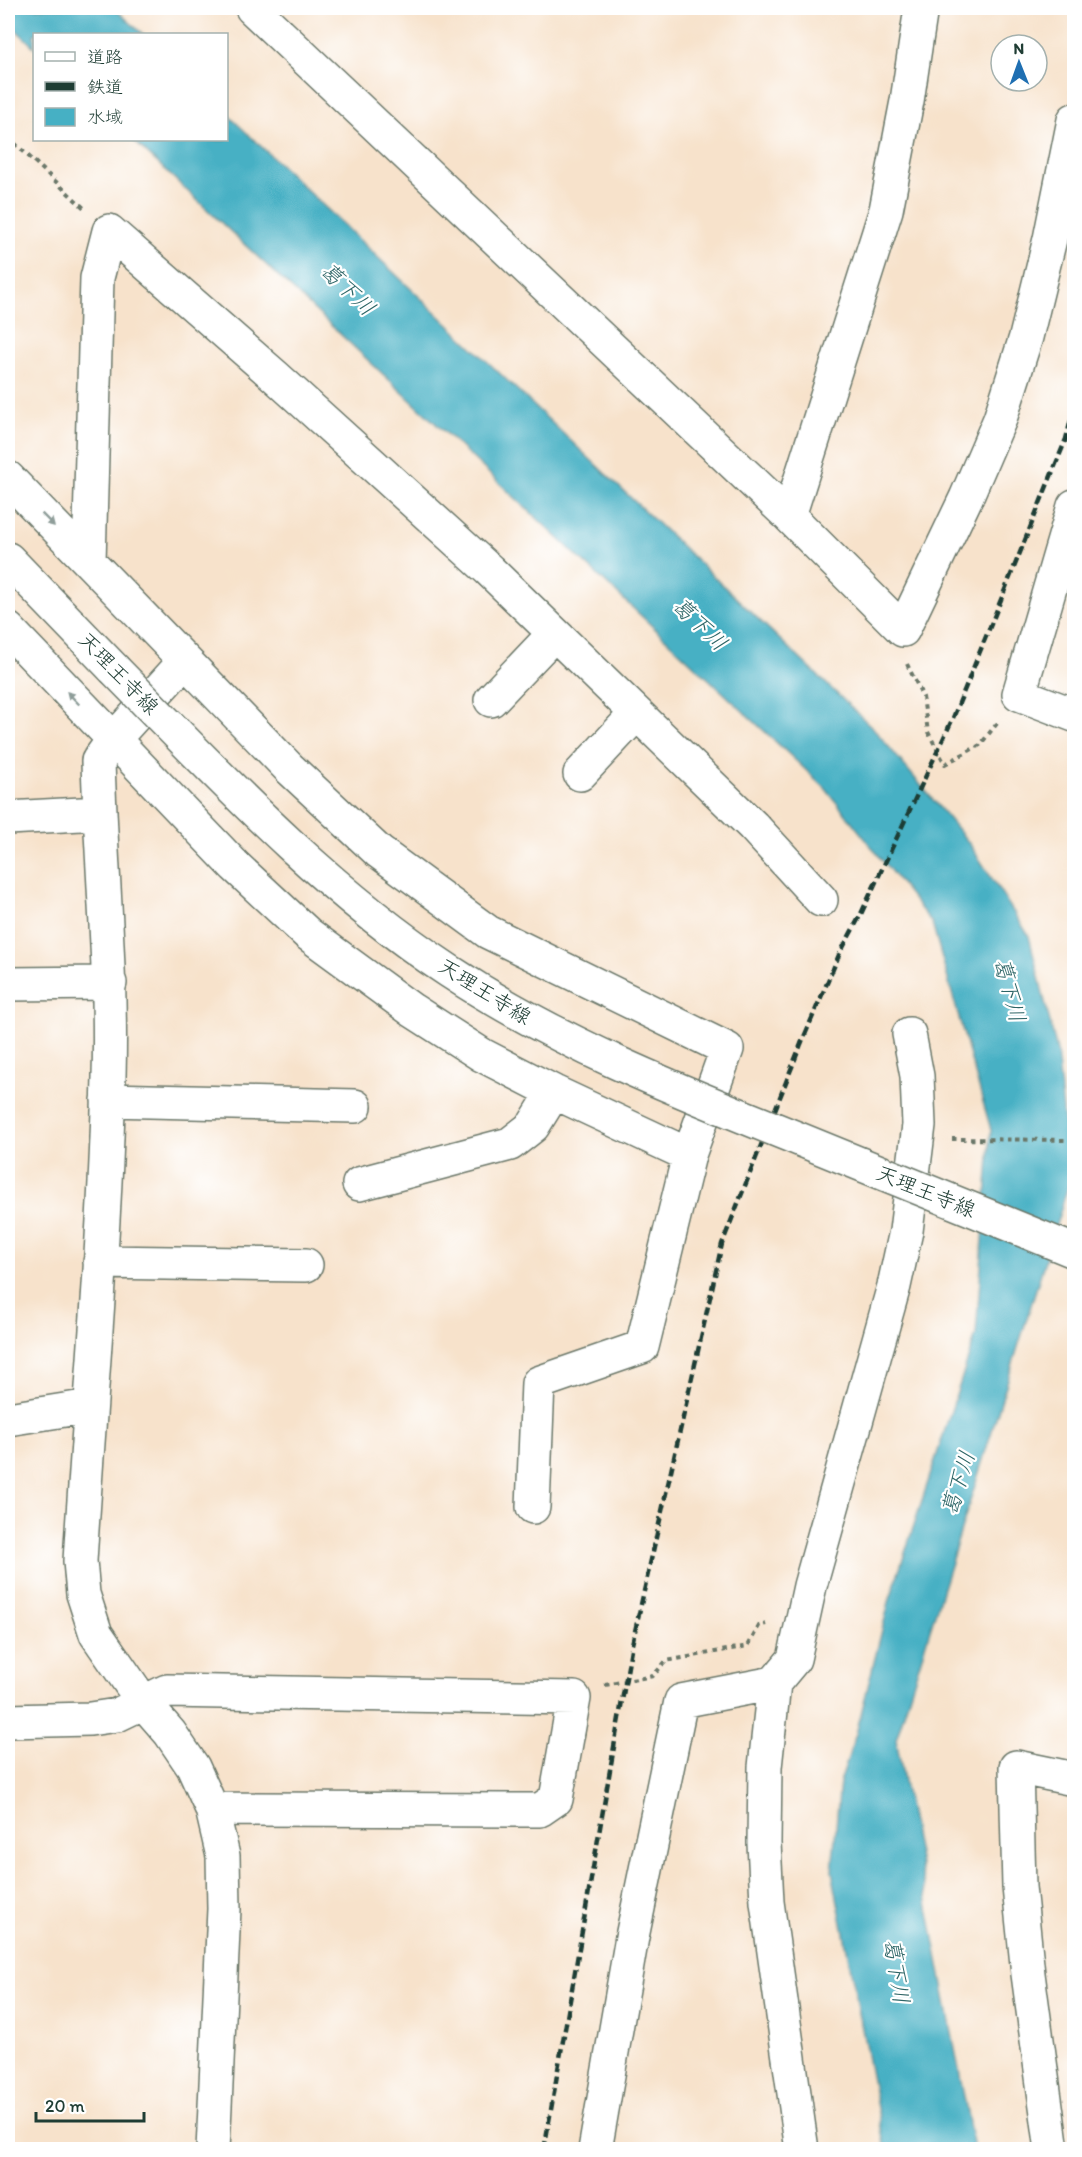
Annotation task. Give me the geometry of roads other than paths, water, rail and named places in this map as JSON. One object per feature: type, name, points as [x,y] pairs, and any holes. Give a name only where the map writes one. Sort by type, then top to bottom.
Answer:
[{"type":"street","points":[[252,8],[789,516],[903,630],[966,498],[1000,419],[1029,326],[1050,239],[1074,120]]},
{"type":"street","points":[[789,516],[886,210],[907,101],[921,8]]},
{"type":"street","points":[[89,561],[97,278],[109,231],[285,385],[489,570],[753,826],[821,900]]},
{"type":"street","points":[[8,478],[289,768],[379,852],[488,932],[727,1049],[689,1155],[642,1347],[538,1383],[533,1508]]},
{"type":"street","points":[[1074,506],[1019,694],[1074,715]]},
{"type":"street","name":"天理王寺線","points":[[8,559],[223,781],[353,901],[449,971],[556,1035],[653,1080],[1074,1251]]},
{"type":"street","points":[[8,629],[235,866],[308,934],[412,1010],[482,1055],[554,1092],[689,1155]]},
{"type":"street","points":[[491,700],[554,634]]},
{"type":"street","points":[[184,662],[113,740],[98,760],[110,983],[108,1100],[100,1262],[80,1561],[83,1594],[96,1634],[143,1702],[170,1733],[193,1767],[212,1809],[223,1856],[224,1909],[213,2150]]},
{"type":"street","points":[[580,774],[636,714]]},
{"type":"street","points":[[8,818],[100,813]]},
{"type":"street","points":[[8,984],[110,983]]},
{"type":"street","points":[[802,2150],[767,1902],[764,1843],[765,1767],[774,1683],[794,1659],[810,1586],[894,1286],[906,1231],[919,1125],[917,1077],[909,1034]]},
{"type":"street","points":[[359,1184],[510,1144],[533,1126],[554,1092]]},
{"type":"street","points":[[108,1100],[355,1106]]},
{"type":"street","points":[[100,1262],[306,1265]]},
{"type":"street","points":[[8,1419],[90,1406]]},
{"type":"street","points":[[596,2150],[632,1936],[681,1701],[774,1683]]},
{"type":"street","points":[[8,1721],[90,1719],[117,1715],[167,1691],[574,1698],[556,1799],[540,1810],[212,1809]]},
{"type":"street","points":[[1052,2150],[1018,1887],[1016,1767],[1074,1779]]},
{"type":"water","points":[[8,8],[114,8],[142,33],[33,33],[33,46],[8,22]]},
{"type":"water","name":"葛下川","points":[[228,115],[874,729],[969,843],[1029,936],[1057,1051],[1070,1180],[896,1739],[974,2149],[885,2149],[832,1871],[840,1782],[856,1734],[889,1602],[976,1334],[991,1130],[932,923],[825,788],[134,141],[228,141]]},
{"type":"railway","points":[[544,2150],[631,1649],[722,1244],[801,1044],[839,955],[860,916],[953,718],[1066,439],[1074,408]]}]
